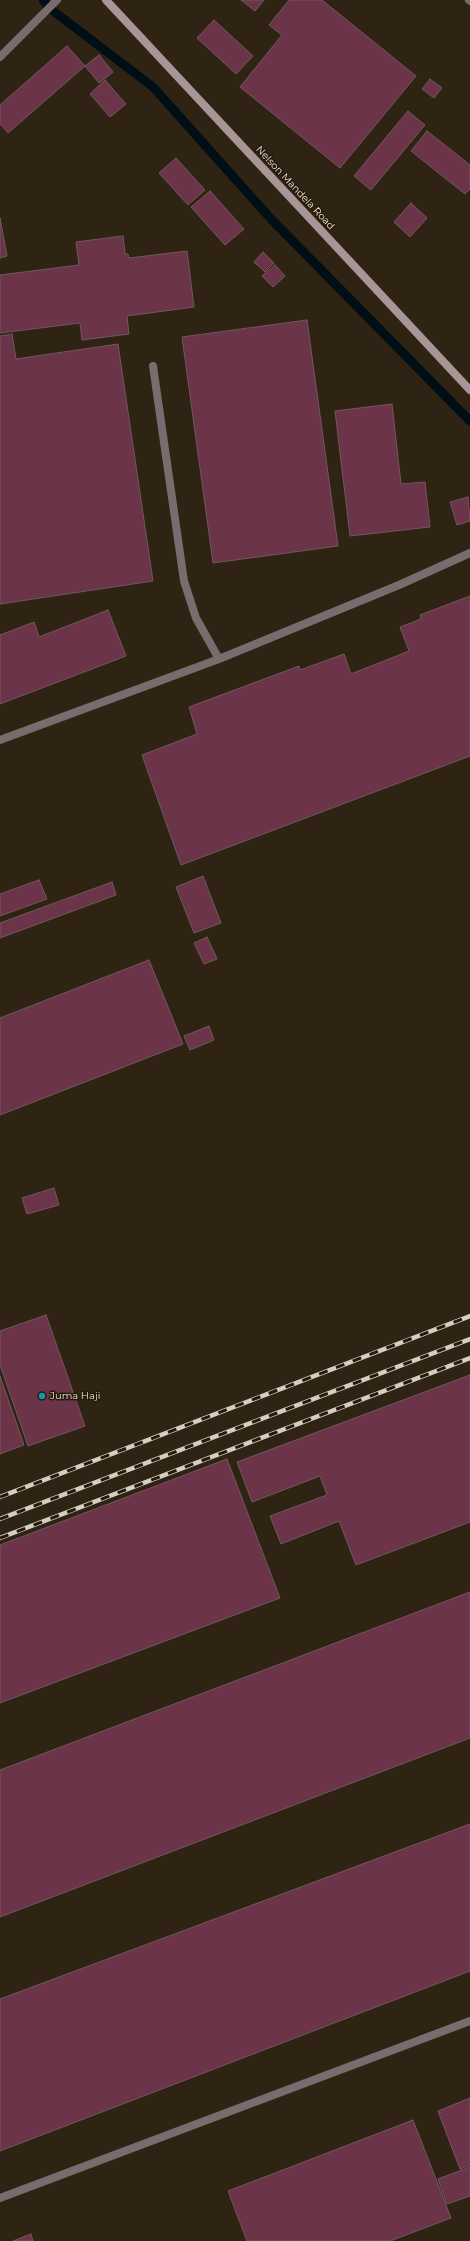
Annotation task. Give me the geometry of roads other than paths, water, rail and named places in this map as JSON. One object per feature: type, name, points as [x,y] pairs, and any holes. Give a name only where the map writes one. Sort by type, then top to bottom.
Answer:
[{"type":"main road","name":"Nelson Mandela Road","points":[[106,0],[470,390]]},
{"type":"lane","points":[[0,57],[57,0]]},
{"type":"lane","points":[[153,366],[184,581],[196,618],[219,659]]},
{"type":"lane","points":[[0,740],[219,659],[399,585],[470,553]]},
{"type":"lane","points":[[0,2198],[470,2021]]},
{"type":"waterway","points":[[43,0],[48,7],[153,87],[272,220],[470,421]]},
{"type":"railway","points":[[0,1497],[470,1316]]},
{"type":"railway","points":[[0,1519],[470,1339]]},
{"type":"railway","points":[[0,1538],[470,1358]]},
{"type":"place","name":"Juma Haji","points":[[42,1396]]}]
